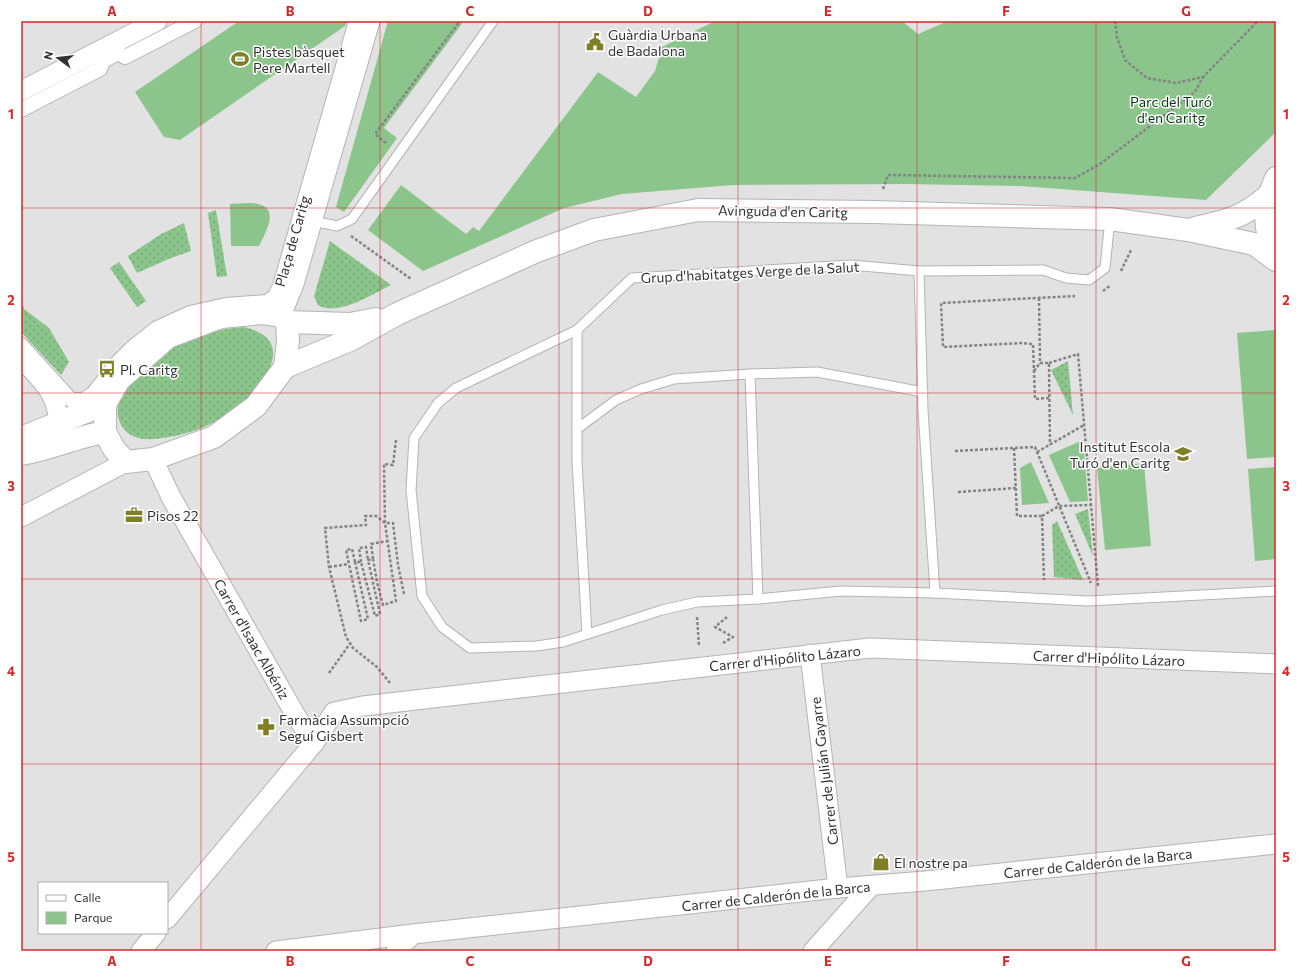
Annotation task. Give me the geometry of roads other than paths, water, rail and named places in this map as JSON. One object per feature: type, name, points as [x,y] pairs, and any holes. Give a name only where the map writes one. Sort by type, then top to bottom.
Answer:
[{"type":"street","points":[[21,91],[132,28],[157,21]]},
{"type":"street","points":[[21,110],[100,70],[103,61],[111,56],[118,53],[125,57],[195,21]]},
{"type":"street","name":"Plaça de Caritg","points":[[21,345],[71,400],[83,400],[93,394],[117,363],[133,347],[157,328],[190,313],[226,305],[261,304],[271,300],[278,292],[280,286],[356,21]]},
{"type":"street","name":"Plaça de Caritg","points":[[284,319],[370,21]]},
{"type":"street","points":[[1272,186],[1265,218],[1269,241],[1276,257]]},
{"type":"street","name":"Avinguda d'en Caritg","points":[[1188,230],[1232,220],[1256,206],[1272,186]]},
{"type":"street","name":"Avinguda d'en Caritg","points":[[285,367],[350,340],[396,314],[537,251],[594,230],[698,210],[874,212],[1110,219],[1188,230],[1254,244],[1276,260]]},
{"type":"street","name":"Avinguda d'en Caritg","points":[[105,404],[119,380],[168,337],[221,316],[262,313],[284,319],[350,324],[396,314]]},
{"type":"street","points":[[21,517],[126,462],[153,459],[214,437],[256,406],[285,367],[288,341],[284,319]]},
{"type":"street","points":[[21,358],[51,391],[58,413],[59,422]]},
{"type":"street","points":[[21,438],[105,404],[105,432],[114,449],[126,462]]},
{"type":"street","points":[[21,454],[42,451],[105,432]]},
{"type":"street","name":"Carrer d'Isaac Albéniz","points":[[153,459],[171,497],[292,709],[314,743]]},
{"type":"street","name":"Carrer d'Hipólito Lázaro","points":[[314,743],[334,712],[363,706],[870,648],[1276,664]]},
{"type":"street","name":"Carrer de Julián Gayarre","points":[[810,654],[838,888]]},
{"type":"street","points":[[168,918],[314,743]]},
{"type":"street","name":"Carrer de Calderón de la Barca","points":[[276,951],[413,934],[838,888],[871,886],[1276,844]]},
{"type":"street","points":[[813,951],[871,886]]},
{"type":"street","points":[[141,951],[155,934]]},
{"type":"street","points":[[396,951],[413,934]]},
{"type":"lane","points":[[313,221],[337,226],[352,219],[493,21]]},
{"type":"lane","name":"Grup d'habitatges Verge de la Salut","points":[[1110,219],[1105,268],[1089,280],[1066,278],[1043,270],[919,271],[851,265],[632,278],[577,330],[456,388],[438,403],[414,438],[411,490],[422,596],[442,627],[470,648],[537,646],[563,642],[662,610],[698,602],[758,599],[841,591],[935,593],[1088,601],[1276,591]]},
{"type":"lane","points":[[919,271],[922,392],[935,593]]},
{"type":"lane","points":[[577,330],[577,429],[581,561],[587,634]]},
{"type":"lane","points":[[577,429],[616,400],[641,389],[674,379],[750,374],[817,372],[922,392]]},
{"type":"lane","points":[[750,374],[758,599]]},
{"type":"place","name":"Guàrdia Urbana de Badalona","points":[[595,42]]},
{"type":"place","name":"Pistes bàsquet Pere Martell","points":[[240,59]]},
{"type":"place","name":"Pl. Caritg","points":[[107,369]]},
{"type":"place","name":"Institut Escola Turó d'en Caritg","points":[[1183,454]]},
{"type":"place","name":"Pisos 22","points":[[134,515]]},
{"type":"place","name":"Farmàcia Assumpció Seguí Gisbert","points":[[266,727]]},
{"type":"place","name":"El nostre pa","points":[[881,862]]},
{"type":"park label","name":"Parc del Turó d'en Caritg","points":[[1171,110]]}]
